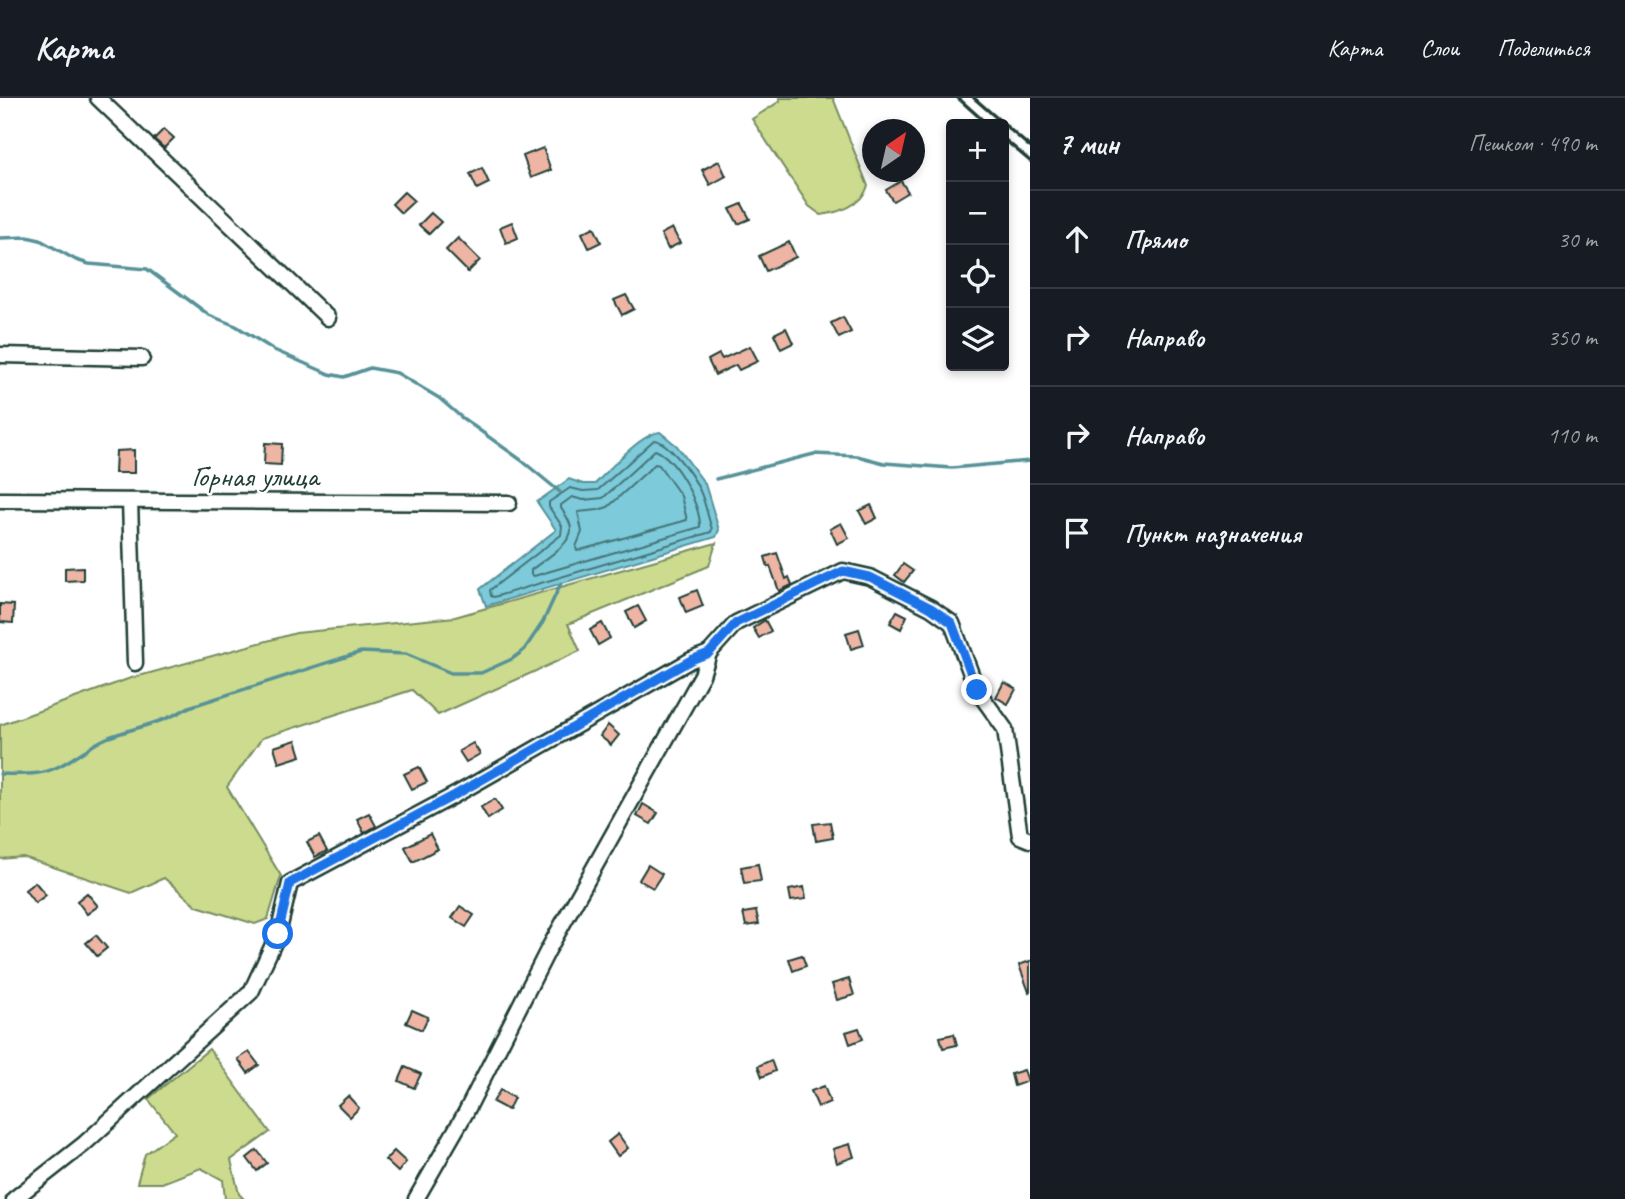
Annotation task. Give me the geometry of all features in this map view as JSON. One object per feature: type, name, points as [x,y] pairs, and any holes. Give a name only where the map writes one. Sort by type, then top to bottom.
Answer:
[{"type":"street","points":[[98,98],[328,318]]},
{"type":"street","points":[[0,355],[142,358]]},
{"type":"street","name":"Горная улица","points":[[0,500],[509,503]]},
{"type":"street","points":[[130,501],[135,663]]},
{"type":"street","points":[[416,1199],[466,1112],[548,950],[702,675],[709,653],[736,623],[843,571],[870,577],[931,608],[952,623],[977,690],[1005,729],[1020,836],[1030,840]]},
{"type":"street","points":[[14,1199],[84,1144],[251,992],[278,934],[290,883],[455,795],[691,660],[709,653]]},
{"type":"green space","points":[[779,98],[833,98],[862,171],[862,182],[866,182],[868,186],[855,203],[842,210],[821,215],[809,206],[752,119],[780,101]]},
{"type":"green space","points":[[716,543],[709,566],[568,624],[580,651],[438,715],[412,690],[262,738],[227,787],[281,876],[268,919],[255,924],[197,906],[164,878],[131,893],[23,857],[0,859],[0,725],[128,679],[296,633],[455,617]]},
{"type":"green space","points":[[209,1049],[270,1132],[231,1160],[239,1194],[244,1199],[225,1199],[223,1180],[201,1168],[162,1183],[137,1183],[145,1154],[175,1133],[148,1099]]},
{"type":"water","points":[[660,432],[677,446],[705,484],[719,530],[716,537],[486,606],[480,589],[556,530],[537,502],[569,479],[583,484],[595,484],[634,446]]},
{"type":"building","points":[[164,129],[174,138],[164,148],[154,139]]},
{"type":"building","points":[[543,148],[551,170],[531,178],[523,156]]},
{"type":"building","points":[[719,161],[726,176],[710,185],[702,170]]},
{"type":"building","points":[[482,168],[489,183],[477,189],[470,174]]},
{"type":"building","points":[[902,182],[908,192],[893,201],[886,190]]},
{"type":"building","points":[[404,192],[414,201],[401,213],[392,204]]},
{"type":"building","points":[[742,204],[750,219],[738,224],[730,209]]},
{"type":"building","points":[[431,213],[441,222],[429,234],[419,225]]},
{"type":"building","points":[[512,222],[518,238],[506,243],[500,227]]},
{"type":"building","points":[[594,227],[601,242],[589,248],[582,233]]},
{"type":"building","points":[[672,228],[680,243],[668,249],[661,234]]},
{"type":"building","points":[[458,238],[480,260],[468,272],[446,250]]},
{"type":"building","points":[[789,242],[796,257],[766,271],[759,256]]},
{"type":"building","points":[[626,295],[634,309],[622,315],[614,300]]},
{"type":"building","points":[[843,317],[851,332],[839,338],[831,323]]},
{"type":"building","points":[[786,328],[793,343],[781,349],[774,334]]},
{"type":"building","points":[[750,346],[758,361],[739,370],[736,365],[715,375],[708,360],[719,354],[722,359]]},
{"type":"building","points":[[265,443],[282,444],[281,465],[264,464]]},
{"type":"building","points":[[134,450],[134,473],[115,473],[116,451]]},
{"type":"building","points":[[871,505],[877,518],[866,524],[859,511]]},
{"type":"building","points":[[841,523],[849,538],[837,544],[830,529]]},
{"type":"building","points":[[777,553],[786,579],[789,577],[792,585],[779,591],[765,557]]},
{"type":"building","points":[[903,564],[913,571],[904,582],[895,575]]},
{"type":"building","points":[[83,567],[83,580],[65,581],[65,568]]},
{"type":"building","points":[[697,590],[703,606],[686,613],[680,597]]},
{"type":"building","points":[[0,604],[14,605],[13,623],[0,622]]},
{"type":"building","points":[[638,606],[646,621],[634,628],[626,612]]},
{"type":"building","points":[[897,611],[907,616],[901,629],[890,623]]},
{"type":"building","points":[[765,620],[771,631],[759,638],[753,628]]},
{"type":"building","points":[[602,623],[610,638],[598,645],[590,630]]},
{"type":"building","points":[[859,629],[864,645],[851,649],[846,633]]},
{"type":"building","points":[[1004,682],[1016,689],[1008,704],[996,697]]},
{"type":"building","points":[[608,725],[619,735],[611,745],[600,736]]},
{"type":"building","points":[[296,740],[301,756],[279,763],[274,747]]},
{"type":"building","points":[[473,743],[480,754],[466,762],[459,751]]},
{"type":"building","points":[[419,767],[427,782],[412,789],[404,774]]},
{"type":"building","points":[[495,799],[502,810],[488,819],[481,807]]},
{"type":"building","points":[[643,804],[658,813],[651,824],[637,816]]},
{"type":"building","points":[[369,813],[376,826],[364,833],[357,819]]},
{"type":"building","points":[[830,822],[833,838],[816,841],[813,824]]},
{"type":"building","points":[[430,834],[438,849],[413,862],[405,847]]},
{"type":"building","points":[[319,836],[327,851],[315,857],[307,842]]},
{"type":"building","points":[[758,864],[761,881],[744,883],[741,867]]},
{"type":"building","points":[[648,865],[662,874],[653,888],[639,880]]},
{"type":"building","points":[[35,882],[46,895],[35,903],[25,890]]},
{"type":"building","points":[[804,887],[806,899],[791,901],[789,890]]},
{"type":"building","points":[[87,893],[98,906],[87,914],[77,901]]},
{"type":"building","points":[[460,906],[474,915],[466,927],[452,918]]},
{"type":"building","points":[[756,911],[759,924],[746,926],[743,913]]},
{"type":"building","points":[[96,935],[107,948],[97,956],[86,943]]},
{"type":"building","points":[[802,955],[806,966],[793,971],[789,959]]},
{"type":"building","points":[[1030,961],[1030,991],[1029,992],[1019,965]]},
{"type":"building","points":[[849,979],[854,995],[837,1000],[832,984]]},
{"type":"building","points":[[412,1010],[428,1017],[422,1030],[406,1023]]},
{"type":"building","points":[[859,1028],[863,1039],[850,1044],[846,1032]]},
{"type":"building","points":[[954,1034],[957,1045],[943,1048],[940,1037]]},
{"type":"building","points":[[249,1052],[259,1065],[248,1073],[238,1059]]},
{"type":"building","points":[[771,1060],[775,1071],[762,1077],[758,1066]]},
{"type":"building","points":[[405,1067],[421,1074],[414,1088],[399,1081]]},
{"type":"building","points":[[1024,1070],[1028,1081],[1014,1086],[1011,1074]]},
{"type":"building","points":[[824,1086],[830,1102],[818,1107],[811,1091]]},
{"type":"building","points":[[500,1090],[514,1098],[508,1110],[493,1102]]},
{"type":"building","points":[[348,1096],[359,1108],[350,1117],[338,1105]]},
{"type":"building","points":[[618,1134],[628,1148],[618,1156],[608,1142]]},
{"type":"building","points":[[850,1144],[854,1157],[837,1163],[833,1149]]},
{"type":"building","points":[[257,1150],[267,1163],[257,1171],[247,1158]]},
{"type":"building","points":[[394,1151],[406,1162],[398,1172],[385,1160]]},
{"type":"waterway","points":[[0,238],[27,237],[40,240],[76,260],[89,264],[147,269],[209,315],[236,326],[274,350],[329,374],[344,377],[370,368],[397,373],[439,398],[560,492]]},
{"type":"waterway","points":[[716,479],[814,454],[857,456],[884,463],[952,468],[1030,461]]},
{"type":"waterway","points":[[0,774],[47,771],[109,737],[160,721],[189,707],[361,652],[406,654],[451,673],[481,673],[512,659],[524,650],[543,622],[561,583]]},
{"type":"railway","points":[[958,98],[981,119]]},
{"type":"railway","points":[[974,98],[1030,147]]},
{"type":"railway","points":[[1009,143],[1030,161]]},
{"type":"route","points":[[278,934],[290,883],[455,795],[691,660],[709,653],[736,623],[843,571],[870,577],[931,608],[952,623],[977,690]]}]
